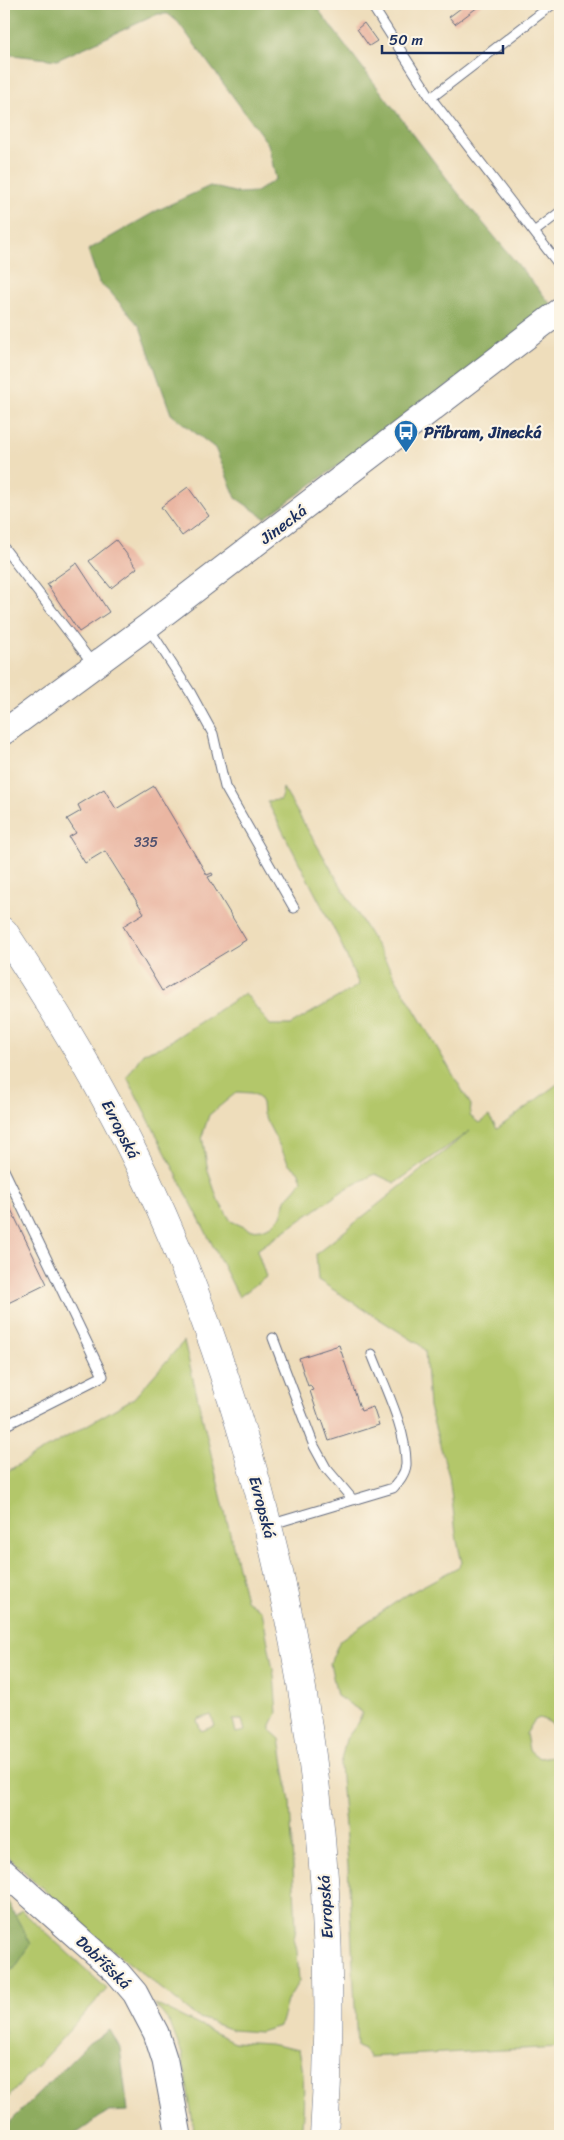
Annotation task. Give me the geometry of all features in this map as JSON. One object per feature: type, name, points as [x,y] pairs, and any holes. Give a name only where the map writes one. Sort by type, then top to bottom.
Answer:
[{"type":"main road","name":"Jinecká","points":[[4,732],[148,626],[560,311]]},
{"type":"main road","name":"Evropská","points":[[4,932],[57,1012],[96,1080],[134,1154],[173,1240],[216,1347],[269,1525],[290,1614],[304,1696],[319,1806],[327,1916],[329,2014],[328,2079],[324,2136]]},
{"type":"main road","name":"Dobříšská","points":[[4,1872],[110,1966],[135,1993],[156,2033],[165,2061],[179,2136]]},
{"type":"lane","points":[[371,4],[432,98],[560,266]]},
{"type":"lane","points":[[432,98],[553,4]]},
{"type":"lane","points":[[534,232],[560,212]]},
{"type":"lane","points":[[4,548],[95,666]]},
{"type":"lane","points":[[148,626],[190,692],[213,734],[225,786],[294,908]]},
{"type":"lane","points":[[4,1170],[103,1376],[4,1426]]},
{"type":"lane","points":[[273,1338],[314,1446],[326,1468],[353,1500]]},
{"type":"lane","points":[[269,1525],[393,1488],[401,1479],[406,1465],[401,1433],[372,1354]]},
{"type":"green space","points":[[4,4],[314,4],[458,193],[555,309],[265,518],[236,498],[215,448],[171,414],[140,327],[112,294],[99,283],[88,250],[158,210],[210,186],[238,193],[256,192],[276,179],[268,144],[178,22],[168,14],[158,14],[57,60],[4,54]]},
{"type":"green space","points":[[283,788],[471,1105],[470,1116],[479,1123],[489,1116],[497,1129],[560,1082],[560,1742],[557,1729],[548,1721],[539,1718],[534,1721],[526,1734],[529,1750],[539,1758],[553,1756],[560,1746],[560,2047],[368,2057],[364,2050],[357,2047],[348,1865],[340,1765],[346,1739],[359,1722],[362,1712],[337,1696],[330,1663],[340,1640],[408,1594],[462,1563],[457,1541],[449,1476],[429,1407],[425,1351],[420,1345],[318,1280],[316,1254],[470,1131],[395,1183],[375,1174],[347,1188],[257,1250],[266,1277],[239,1297],[127,1077],[143,1053],[163,1046],[245,993],[270,1025],[290,1025],[359,985],[339,939],[267,801],[281,800]],"holes":[[[237,1092],[251,1093],[258,1096],[262,1103],[263,1114],[289,1164],[299,1172],[302,1181],[286,1200],[281,1216],[272,1225],[262,1229],[251,1230],[231,1221],[218,1200],[208,1171],[202,1136],[209,1115]]]},
{"type":"green space","points":[[184,1341],[246,1600],[262,1611],[274,1675],[277,1713],[271,1725],[271,1731],[280,1739],[290,1802],[296,1928],[294,1938],[299,1981],[287,2001],[280,2026],[260,2032],[232,2030],[197,2017],[89,1931],[4,1853],[4,1473],[134,1398]],"holes":[[[211,1715],[215,1726],[201,1731],[197,1720]],[[233,1720],[242,1720],[245,1731],[236,1733]]]},
{"type":"green space","points":[[4,1895],[31,1944],[14,1969],[4,1974]]},
{"type":"green space","points":[[21,1910],[107,1989],[4,2102],[4,1928]]},
{"type":"green space","points":[[155,2004],[234,2042],[269,2044],[299,2050],[304,2082],[301,2136],[195,2136],[182,2054],[170,2023]]},
{"type":"green space","points":[[110,2030],[120,2048],[128,2111],[107,2112],[73,2136],[4,2136],[4,2128],[89,2043]]},
{"type":"building","points":[[458,4],[482,4],[455,24],[449,17],[461,8]]},
{"type":"building","points":[[364,23],[377,41],[369,46],[357,29]]},
{"type":"building","points":[[188,487],[209,516],[182,536],[161,507]]},
{"type":"building","points":[[116,540],[137,568],[111,588],[89,561]]},
{"type":"building","points":[[77,563],[109,612],[79,632],[47,584]]},
{"type":"building","points":[[154,786],[207,875],[212,873],[213,875],[208,877],[246,940],[162,991],[123,926],[144,913],[105,851],[85,863],[69,837],[76,833],[67,819],[81,811],[78,805],[104,789],[116,809]]},
{"type":"building","points":[[4,1195],[47,1284],[4,1305]]},
{"type":"building","points":[[339,1345],[361,1411],[373,1407],[379,1425],[329,1441],[310,1391],[313,1390],[310,1385],[308,1386],[299,1358]]},
{"type":"place","name":"Příbram, Jinecká","points":[[406,453]]}]
